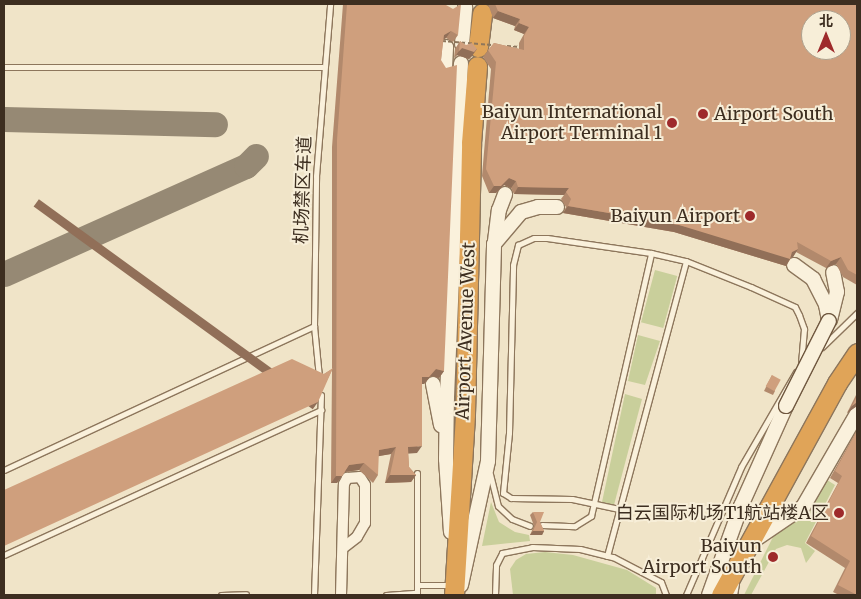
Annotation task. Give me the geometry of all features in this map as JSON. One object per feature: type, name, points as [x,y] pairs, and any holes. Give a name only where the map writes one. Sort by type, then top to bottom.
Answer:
[{"type":"highway","name":"Airport Avenue West","points":[[455,592],[465,414],[471,143],[469,55],[473,10]]},
{"type":"highway","points":[[721,595],[837,383],[857,353]]},
{"type":"main road","points":[[440,43],[445,67]]},
{"type":"main road","points":[[446,459],[469,55]]},
{"type":"main road","points":[[455,592],[488,461],[494,244],[499,210],[505,194]]},
{"type":"main road","points":[[494,244],[521,212],[538,207],[556,207]]},
{"type":"main road","points":[[794,265],[813,279],[826,305],[829,321]]},
{"type":"main road","points":[[709,595],[741,506],[786,406],[829,321],[837,292],[833,272]]},
{"type":"main road","points":[[433,384],[446,459],[455,592]]},
{"type":"main road","points":[[746,551],[803,507],[857,414]]},
{"type":"street","points":[[341,595],[344,547],[344,484],[347,478],[360,477],[364,485],[365,522],[357,536],[344,547]]},
{"type":"lane","name":"机场禁区车道","points":[[320,377],[314,326],[316,176],[322,67],[330,4]]},
{"type":"lane","points":[[4,67],[322,67]]},
{"type":"lane","points":[[619,509],[595,502],[556,498],[511,498],[503,493],[509,433],[514,254],[518,245],[525,241],[548,238],[651,253],[686,261],[795,307],[804,329],[801,367]]},
{"type":"lane","points":[[542,525],[583,524],[591,516],[651,253]]},
{"type":"lane","points":[[607,556],[686,261]]},
{"type":"lane","points":[[686,595],[741,467],[801,367],[857,313]]},
{"type":"lane","points":[[4,470],[314,326]]},
{"type":"lane","points":[[314,595],[322,410],[321,395]]},
{"type":"lane","points":[[4,555],[322,410]]},
{"type":"lane","points":[[488,461],[498,506],[512,519],[530,526]]},
{"type":"lane","points":[[386,595],[417,594],[417,473]]},
{"type":"lane","points":[[495,595],[496,565],[502,553],[513,549],[555,547],[607,556],[661,582],[666,595]]},
{"type":"lane","points":[[734,595],[746,551]]},
{"type":"lane","points":[[417,584],[455,592]]},
{"type":"lane","points":[[221,595],[246,594]]},
{"type":"path","points":[[440,43],[530,49]]},
{"type":"green space","points":[[655,270],[677,276],[663,328],[641,322]]},
{"type":"green space","points":[[638,335],[660,341],[645,385],[628,381]]},
{"type":"green space","points":[[625,394],[642,399],[614,505],[602,502]]},
{"type":"green space","points":[[824,478],[835,485],[805,543],[815,551],[806,563],[801,548],[787,545],[776,549],[751,595],[744,595],[775,533]]},
{"type":"green space","points":[[491,502],[499,522],[515,532],[529,535],[530,541],[482,546]]},
{"type":"green space","points":[[545,552],[573,555],[627,570],[656,588],[656,595],[513,595],[510,569],[516,560],[526,554]]},
{"type":"building","points":[[347,4],[445,4],[453,9],[461,4],[458,35],[451,31],[444,35],[441,60],[446,68],[457,65],[444,371],[436,369],[429,377],[422,377],[422,446],[408,447],[409,467],[416,475],[390,475],[396,447],[379,450],[378,475],[364,463],[349,465],[342,476],[336,476],[337,140]]},
{"type":"building","name":"Baiyun International Airport Terminal 1","points":[[495,4],[857,4],[857,275],[848,270],[841,257],[831,261],[797,242],[798,249],[792,252],[790,259],[679,225],[568,206],[571,199],[566,192],[569,188],[518,187],[516,181],[509,178],[501,186],[494,186],[486,169],[496,62],[488,50],[494,43],[524,50],[524,36],[529,27],[519,23],[520,19],[498,11]]},
{"type":"building","points":[[460,41],[466,45],[472,43],[477,49],[474,52],[462,48],[459,51]]},
{"type":"building","points":[[292,359],[324,374],[333,368],[318,402],[4,546],[4,490]]},
{"type":"building","points":[[772,375],[781,380],[774,391],[766,386]]},
{"type":"building","name":"白云国际机场T1航站楼A区","points":[[857,431],[857,595],[838,585],[850,561],[811,536],[842,476],[835,471]]},
{"type":"building","points":[[533,512],[544,512],[540,522],[544,531],[533,531],[537,522]]},
{"type":"taxiway","points":[[4,119],[215,124]]},
{"type":"taxiway","points":[[4,274],[246,166],[256,156]]},
{"type":"place","name":"Airport South","points":[[703,114]]},
{"type":"place","name":"Baiyun International Airport Terminal 1","points":[[672,123]]},
{"type":"place","name":"Baiyun Airport","points":[[750,216]]},
{"type":"place","name":"白云国际机场T1航站楼A区","points":[[839,513]]},
{"type":"place","name":"Baiyun Airport South","points":[[773,557]]}]
